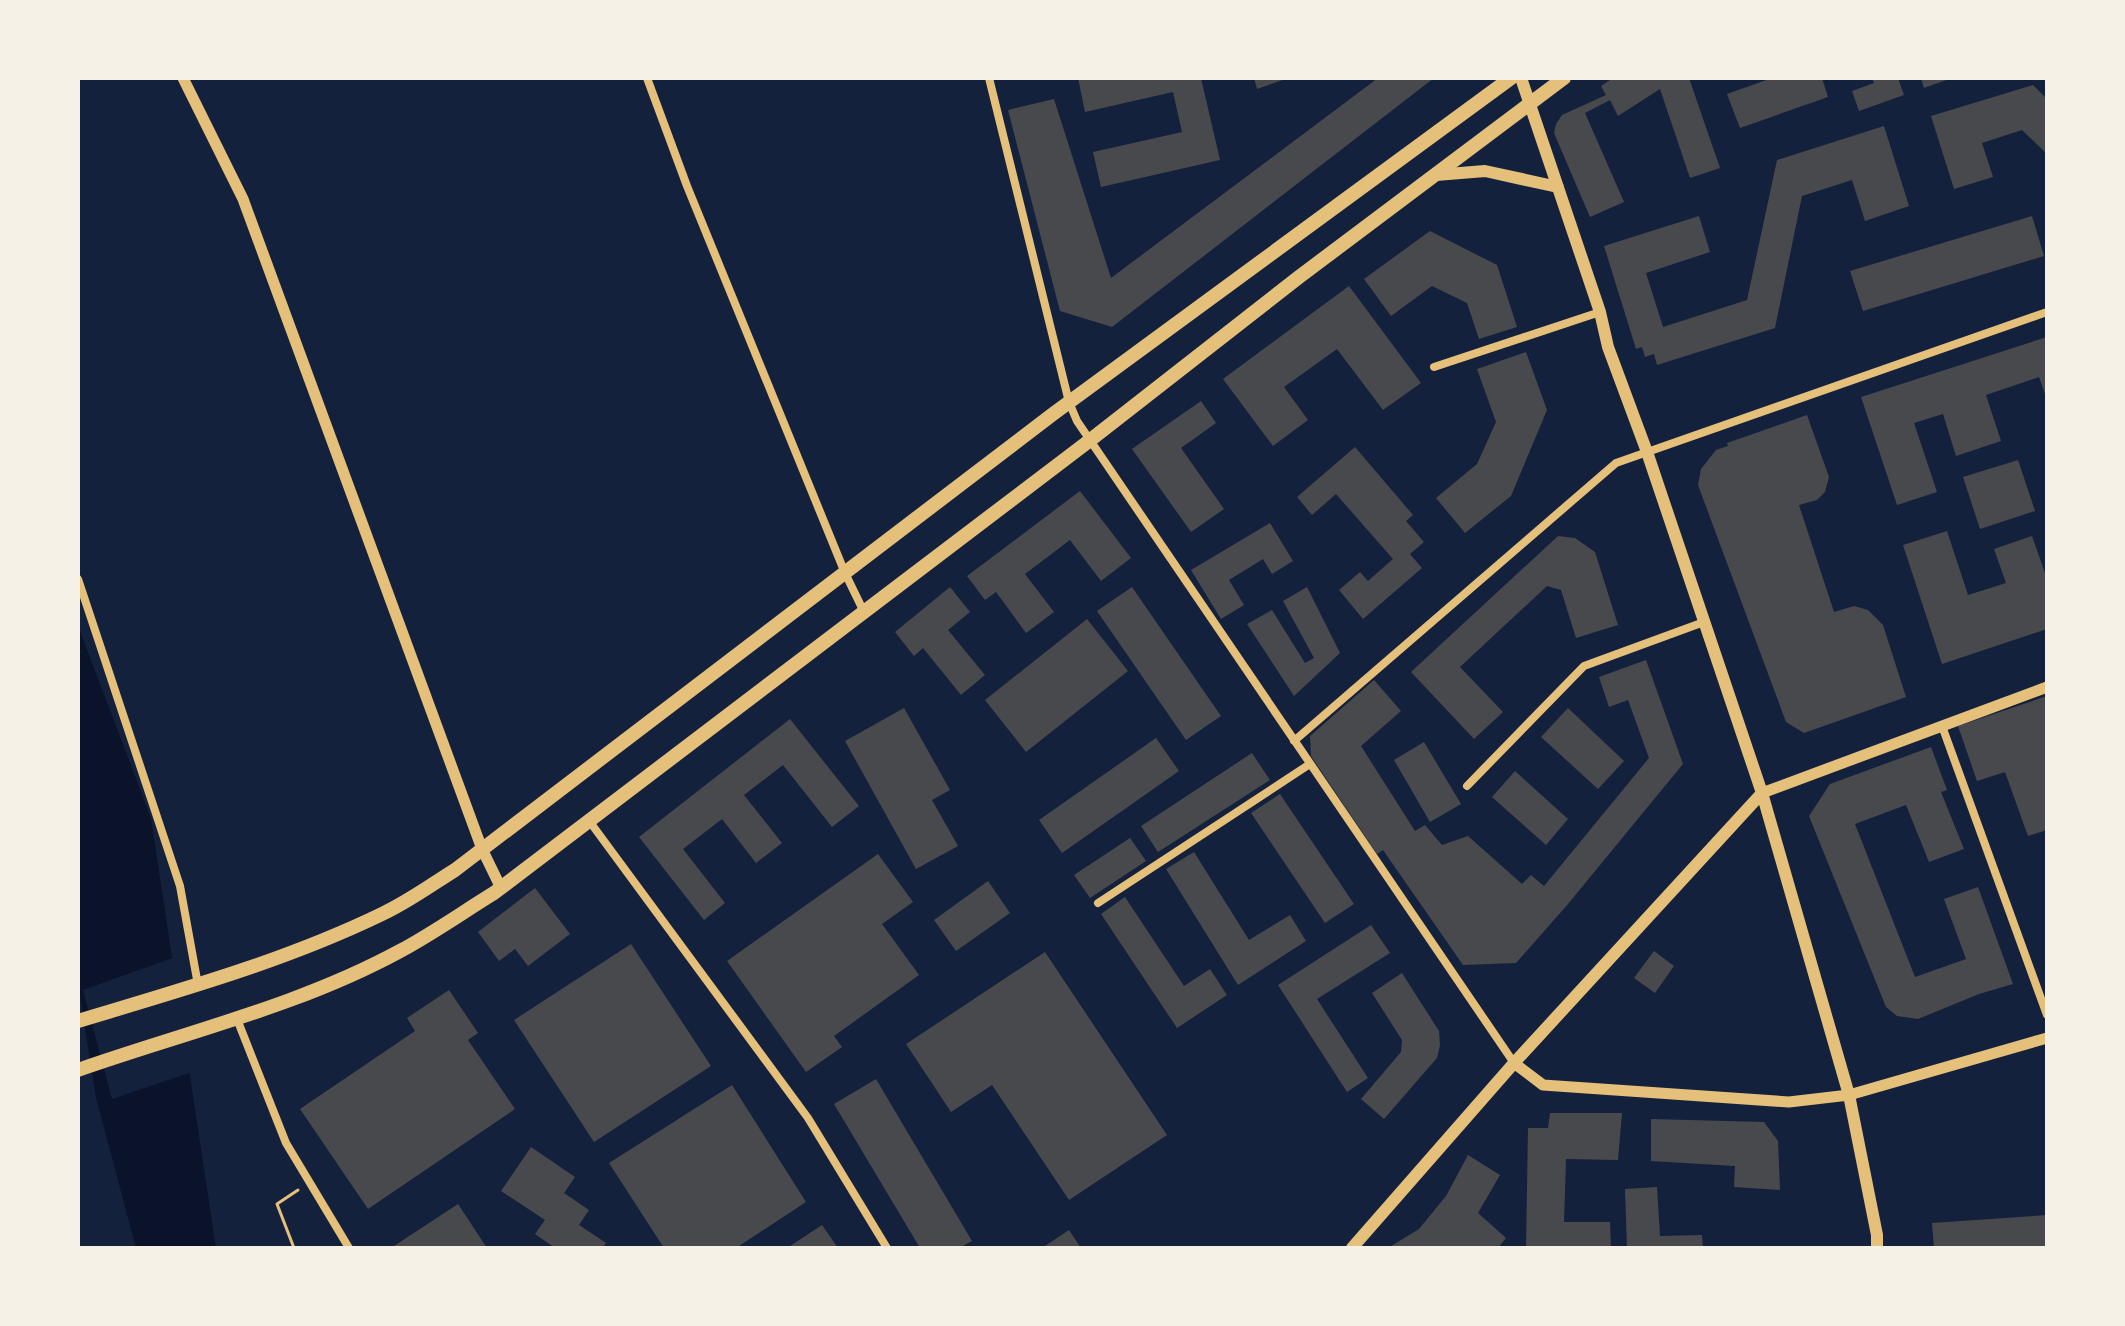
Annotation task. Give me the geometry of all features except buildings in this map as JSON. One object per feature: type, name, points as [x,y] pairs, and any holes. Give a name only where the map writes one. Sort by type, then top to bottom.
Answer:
[{"type":"main road","points":[[78,1020],[198,985],[303,949],[385,913],[455,870],[1069,402],[1511,78]]},
{"type":"main road","points":[[1521,78],[1600,312],[1608,347],[1647,452],[1762,793],[1849,1095],[1877,1248]]},
{"type":"main road","points":[[82,1068],[237,1019],[307,993],[399,952],[501,888],[1564,78]]},
{"type":"main road","points":[[1436,175],[1485,171],[1558,187]]},
{"type":"main road","points":[[1352,1248],[1514,1063],[1762,793]]},
{"type":"street","points":[[183,78],[243,199],[482,849],[501,888]]},
{"type":"street","points":[[647,78],[687,186],[845,573],[863,610]]},
{"type":"street","points":[[989,78],[1069,402],[1089,441],[1514,1063],[1543,1085],[1789,1102],[1849,1095],[2047,1038]]},
{"type":"street","points":[[1434,367],[1600,312]]},
{"type":"street","points":[[1294,741],[1616,463],[2047,312]]},
{"type":"street","points":[[78,579],[180,886],[198,985]]},
{"type":"street","points":[[1467,786],[1584,666],[1704,622]]},
{"type":"street","points":[[1762,793],[2047,687]]},
{"type":"street","points":[[1942,726],[2047,1015]]},
{"type":"street","points":[[1098,903],[1310,764]]},
{"type":"street","points":[[590,822],[808,1118],[887,1248]]},
{"type":"street","points":[[237,1019],[286,1143],[349,1248]]},
{"type":"path","points":[[294,1248],[277,1204],[311,1182]]},
{"type":"water","points":[[78,626],[151,818],[216,1248],[136,1248],[96,1098],[78,983]]},
{"type":"pier","points":[[175,957],[192,1072],[112,1099],[83,990]]}]
